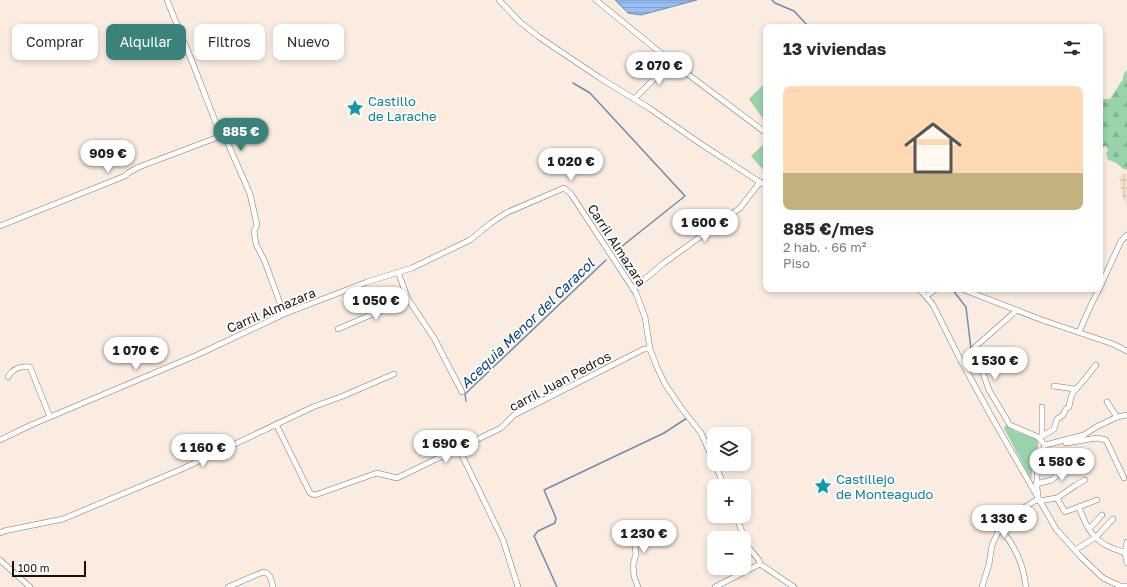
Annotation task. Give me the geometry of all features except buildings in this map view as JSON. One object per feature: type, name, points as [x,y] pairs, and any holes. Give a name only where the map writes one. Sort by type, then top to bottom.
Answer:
[{"type":"street","points":[[167,0],[221,136],[226,139],[250,194],[257,225],[254,231],[256,244],[265,262],[284,314]]},
{"type":"street","points":[[499,0],[520,22],[539,37],[701,144],[763,182]]},
{"type":"street","points":[[596,0],[671,62],[763,131]]},
{"type":"street","points":[[634,99],[671,62]]},
{"type":"street","points":[[0,226],[125,176],[139,167],[221,136]]},
{"type":"street","points":[[634,289],[664,263],[740,208],[763,184]]},
{"type":"street","name":"Carril Almazara","points":[[0,440],[50,417],[197,355],[284,314],[366,282],[412,268],[470,240],[506,213],[564,188],[571,194],[634,289],[645,317],[650,349],[665,384],[701,433],[707,447]]},
{"type":"street","points":[[1103,282],[1122,241],[1127,235]]},
{"type":"street","points":[[398,272],[408,299],[434,338],[462,392]]},
{"type":"street","points":[[921,292],[934,305],[959,357],[1056,529],[1104,578],[1120,586],[1127,586]]},
{"type":"street","points":[[926,296],[932,292]]},
{"type":"street","points":[[970,292],[1114,344],[1127,351]]},
{"type":"street","points":[[1080,332],[1090,305],[1098,292]]},
{"type":"street","points":[[338,329],[408,299]]},
{"type":"street","points":[[1017,310],[974,348],[989,390],[1010,425],[1040,437]]},
{"type":"street","name":"carril Juan Pedros","points":[[276,424],[310,493],[315,495],[377,472],[397,478],[501,428],[514,415],[644,349],[650,349]]},
{"type":"street","points":[[1040,437],[1054,428],[1058,419],[1063,415],[1066,408],[1069,407],[1071,395],[1074,389],[1083,382],[1096,365]]},
{"type":"street","points":[[8,377],[10,372],[19,366],[30,367],[50,417]]},
{"type":"street","points":[[0,533],[63,519],[182,468],[313,406],[343,396],[394,374]]},
{"type":"street","points":[[1054,386],[1074,389]]},
{"type":"street","points":[[1107,402],[1117,418]]},
{"type":"street","points":[[1042,406],[1040,437],[1045,445]]},
{"type":"street","points":[[1045,445],[1084,435],[1096,427],[1127,415]]},
{"type":"street","points":[[1057,442],[1057,444],[1097,438],[1104,439],[1108,442],[1124,478]]},
{"type":"street","points":[[1039,500],[1036,484],[1038,463],[1045,445]]},
{"type":"street","points":[[459,449],[502,540],[518,587]]},
{"type":"street","points":[[1036,484],[1052,480],[1074,458]]},
{"type":"street","points":[[982,587],[989,564],[992,545],[1000,528],[1010,517],[1039,500],[1056,498],[1085,480]]},
{"type":"street","points":[[1056,498],[1060,502],[1065,512],[1097,500]]},
{"type":"street","points":[[1079,507],[1086,526],[1096,537],[1103,544],[1125,553]]},
{"type":"street","points":[[1090,530],[1102,515]]},
{"type":"street","points":[[1075,550],[1096,537],[1113,519]]},
{"type":"street","points":[[739,523],[748,547],[759,560],[760,564],[794,587]]},
{"type":"street","points":[[1000,528],[1018,554],[1026,587]]},
{"type":"street","points":[[626,529],[635,546],[636,554],[633,565],[634,576],[638,587]]},
{"type":"street","points":[[1127,542],[1125,553],[1127,563]]},
{"type":"street","points":[[0,560],[30,587]]},
{"type":"street","points":[[715,587],[760,564]]},
{"type":"street","points":[[228,587],[263,572],[270,575],[273,587]]},
{"type":"shaded area","points":[[1127,173],[1127,205],[1122,196],[1119,175]]},
{"type":"green space","points":[[1127,70],[1127,170],[1108,160],[1106,154],[1108,150],[1106,146],[1103,147],[1103,99],[1110,99],[1123,79],[1124,73]]},
{"type":"green space","points":[[763,85],[763,119],[749,99]]},
{"type":"green space","points":[[763,145],[763,170],[751,156]]},
{"type":"green space","points":[[1006,425],[1015,431],[1038,440],[1038,449],[1034,460],[1031,480],[1004,428]]},
{"type":"water","points":[[615,0],[697,0],[641,15],[628,13]]},
{"type":"waterway","points":[[772,0],[775,3],[794,11],[806,24]]},
{"type":"waterway","name":"Acequia Menor del Caracol","points":[[573,83],[590,93],[685,196],[616,251]]},
{"type":"waterway","name":"Acequia Menor del Caracol","points":[[466,401],[465,394],[606,260]]},
{"type":"waterway","points":[[954,292],[966,307],[971,349]]},
{"type":"waterway","points":[[557,587],[534,536],[538,531],[555,523],[556,518],[544,490],[664,433],[687,418]]},
{"type":"place","name":"Castillo de Larache","points":[[355,108]]},
{"type":"place","name":"Castillejo de Monteagudo","points":[[823,486]]}]
